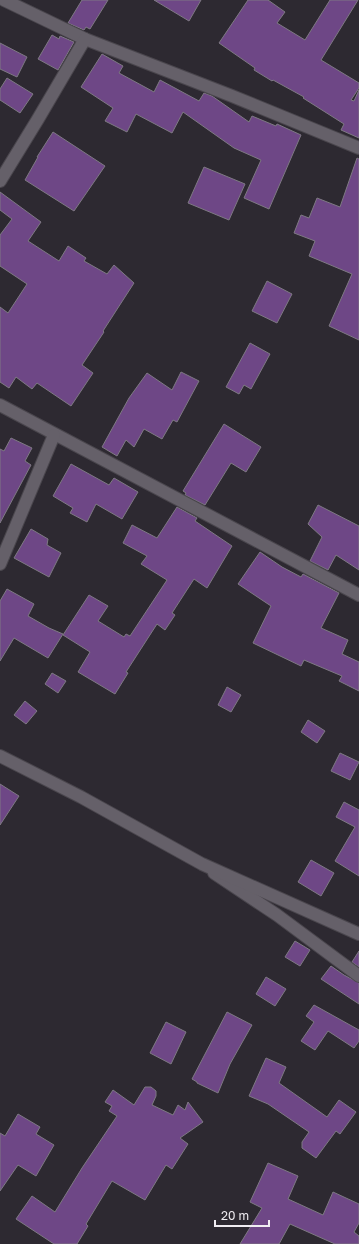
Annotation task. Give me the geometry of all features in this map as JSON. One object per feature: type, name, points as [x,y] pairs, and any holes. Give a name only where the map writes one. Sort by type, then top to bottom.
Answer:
[{"type":"street","points":[[4,0],[85,39],[232,96],[359,148]]},
{"type":"street","points":[[0,181],[85,39]]},
{"type":"street","points":[[0,405],[54,435],[359,595]]},
{"type":"street","points":[[0,564],[54,435]]},
{"type":"street","points":[[0,756],[82,797],[202,864],[277,915],[359,976]]},
{"type":"street","points":[[202,864],[359,934]]},
{"type":"building","points":[[82,0],[108,0],[90,29],[86,27],[84,30],[68,23]]},
{"type":"building","points":[[154,0],[201,0],[189,21]]},
{"type":"building","points":[[248,0],[268,0],[285,12],[277,23],[305,40],[330,0],[358,0],[321,60],[359,83],[359,88],[351,100],[354,101],[359,90],[359,138],[341,130],[344,124],[303,98],[304,97],[254,70],[255,68],[219,43]]},
{"type":"building","points":[[52,35],[59,39],[60,36],[74,42],[58,70],[38,59]]},
{"type":"building","points":[[0,43],[27,57],[17,77],[0,69]]},
{"type":"building","points":[[102,54],[123,66],[119,73],[154,92],[160,80],[199,101],[204,93],[212,96],[249,122],[252,116],[276,126],[277,124],[301,135],[269,209],[244,198],[261,160],[234,148],[183,112],[172,133],[136,114],[127,132],[105,121],[113,108],[81,87]]},
{"type":"building","points":[[7,78],[33,94],[20,113],[0,100],[0,89]]},
{"type":"building","points":[[53,132],[105,166],[74,211],[25,180],[37,157]]},
{"type":"building","points":[[357,158],[359,159],[359,340],[329,326],[352,274],[309,256],[315,241],[294,233],[301,215],[309,218],[317,198],[340,207]]},
{"type":"building","points":[[204,167],[245,184],[229,220],[188,203]]},
{"type":"building","points":[[0,192],[41,222],[28,241],[59,261],[68,246],[86,258],[84,261],[107,274],[114,265],[134,283],[82,365],[93,373],[71,406],[37,383],[32,389],[16,377],[9,388],[0,382],[0,307],[8,313],[27,284],[0,266],[0,235],[12,219],[0,210]]},
{"type":"building","points":[[267,281],[292,294],[277,323],[252,311]]},
{"type":"building","points":[[250,343],[270,354],[251,389],[244,385],[239,394],[226,387]]},
{"type":"building","points":[[181,372],[199,381],[177,422],[173,420],[162,439],[144,429],[134,447],[126,440],[117,456],[102,447],[129,398],[147,373],[172,390]]},
{"type":"building","points":[[224,424],[261,447],[246,472],[231,463],[205,505],[185,495],[186,493],[183,491]]},
{"type":"building","points":[[11,438],[32,448],[25,461],[31,465],[0,523],[0,449],[4,451]]},
{"type":"building","points":[[71,464],[109,485],[114,478],[138,492],[122,519],[96,504],[87,522],[70,513],[73,508],[53,496]]},
{"type":"building","points":[[318,505],[359,526],[359,570],[336,555],[328,570],[310,561],[322,537],[308,524]]},
{"type":"building","points":[[177,507],[197,518],[195,521],[232,546],[207,588],[194,579],[172,613],[175,615],[165,630],[157,624],[126,672],[128,673],[115,694],[78,672],[90,652],[63,635],[89,595],[108,606],[98,621],[124,637],[126,634],[130,636],[167,580],[141,564],[147,556],[123,543],[132,525],[157,538]]},
{"type":"building","points":[[31,529],[48,539],[47,545],[61,553],[49,577],[14,558]]},
{"type":"building","points":[[260,552],[282,567],[301,577],[303,574],[339,593],[321,628],[348,640],[342,654],[359,662],[359,691],[339,681],[342,676],[304,660],[301,666],[253,643],[271,606],[238,584]]},
{"type":"building","points":[[7,589],[34,604],[28,616],[63,634],[48,658],[14,638],[0,661],[0,601]]},
{"type":"building","points":[[52,673],[66,681],[58,693],[45,684]]},
{"type":"building","points":[[227,687],[241,695],[231,712],[218,705]]},
{"type":"building","points":[[25,701],[37,711],[26,724],[14,715]]},
{"type":"building","points":[[308,720],[325,731],[317,743],[301,732]]},
{"type":"building","points":[[340,753],[359,762],[350,780],[331,771]]},
{"type":"building","points":[[0,784],[19,796],[0,825]]},
{"type":"building","points":[[344,802],[359,810],[359,876],[335,861],[355,827],[336,817]]},
{"type":"building","points":[[311,860],[334,873],[321,896],[298,882]]},
{"type":"building","points":[[295,941],[310,950],[300,966],[285,957]]},
{"type":"building","points":[[359,951],[359,967],[352,962]]},
{"type":"building","points":[[331,966],[359,983],[359,1004],[321,979]]},
{"type":"building","points":[[266,977],[286,989],[275,1006],[256,994]]},
{"type":"building","points":[[314,1005],[359,1030],[359,1041],[354,1048],[328,1031],[315,1050],[301,1041],[314,1022],[306,1016]]},
{"type":"building","points":[[227,1012],[252,1025],[230,1064],[218,1093],[192,1079]]},
{"type":"building","points":[[166,1022],[186,1032],[171,1064],[150,1053]]},
{"type":"building","points":[[266,1058],[286,1067],[279,1083],[327,1117],[339,1100],[356,1112],[340,1134],[336,1131],[316,1158],[302,1148],[302,1142],[309,1132],[268,1104],[249,1096]]},
{"type":"building","points":[[145,1087],[151,1087],[156,1091],[156,1096],[152,1105],[173,1115],[178,1105],[185,1110],[188,1102],[203,1122],[180,1138],[188,1144],[172,1169],[166,1165],[145,1200],[112,1181],[86,1224],[88,1226],[77,1244],[54,1244],[16,1219],[32,1196],[55,1212],[117,1116],[109,1111],[112,1106],[105,1102],[113,1090],[134,1105]]},
{"type":"building","points":[[18,1114],[40,1127],[36,1134],[54,1145],[36,1176],[18,1165],[0,1191],[0,1133],[5,1136]]},
{"type":"building","points":[[268,1163],[298,1176],[288,1199],[323,1215],[333,1192],[359,1204],[359,1223],[354,1232],[359,1236],[359,1244],[335,1244],[290,1224],[279,1244],[240,1244],[262,1208],[250,1202]]}]
